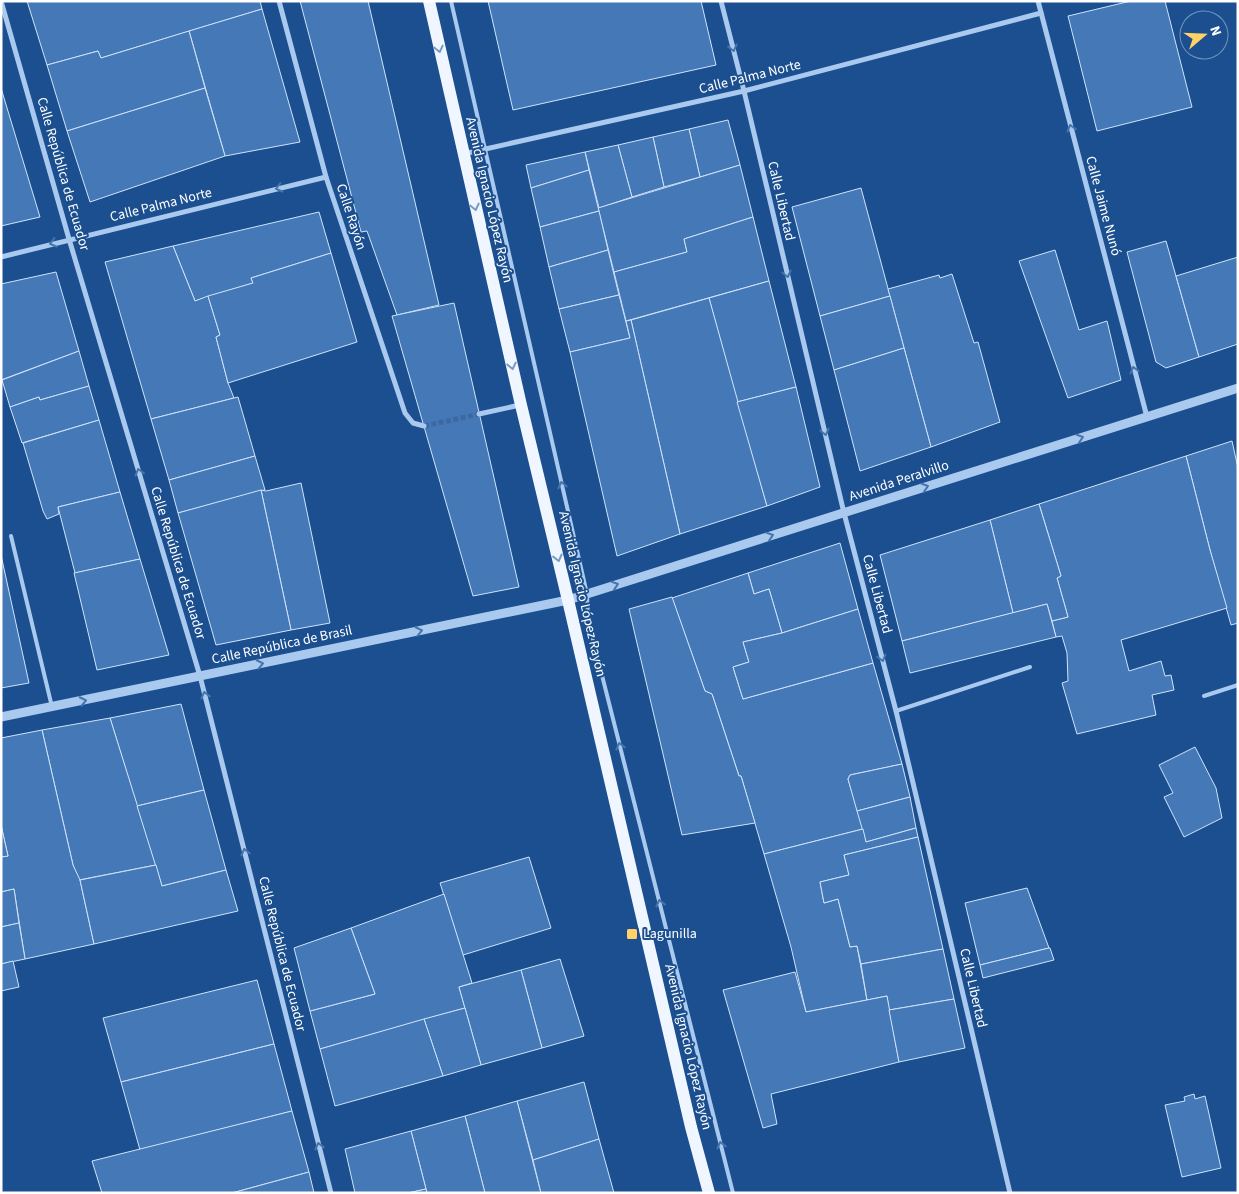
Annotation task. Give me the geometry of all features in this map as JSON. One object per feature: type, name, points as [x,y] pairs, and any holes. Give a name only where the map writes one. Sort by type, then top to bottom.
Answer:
[{"type":"main road","name":"Avenida Ignacio López Rayón","points":[[429,1],[521,405],[689,1117],[709,1193]]},
{"type":"street","name":"Calle República de Ecuador","points":[[1,1],[69,239],[200,676],[331,1193]]},
{"type":"street","name":"Calle Rayón","points":[[278,1],[326,177],[405,413],[413,423],[424,426]]},
{"type":"street","name":"Calle Libertad","points":[[721,1],[844,512],[896,711],[1010,1193]]},
{"type":"street","name":"Calle Jaime Nunó","points":[[1038,1],[1147,417]]},
{"type":"street","name":"Calle Palma Norte","points":[[463,154],[744,91],[1041,13]]},
{"type":"street","name":"Calle Palma Norte","points":[[1,257],[326,177]]},
{"type":"street","name":"Avenida Peralvillo","points":[[568,600],[1238,388]]},
{"type":"street","points":[[479,414],[521,405]]},
{"type":"street","name":"Calle República de Brasil","points":[[1,717],[568,600]]},
{"type":"lane","points":[[451,1],[587,594],[588,620],[733,1193]]},
{"type":"lane","points":[[11,536],[52,707]]},
{"type":"lane","points":[[896,711],[1030,667]]},
{"type":"lane","points":[[1204,696],[1238,685]]},
{"type":"building","points":[[27,1],[260,1],[262,9],[101,58],[98,51],[47,65]]},
{"type":"building","points":[[300,1],[368,1],[439,305],[397,315],[367,231],[361,232]]},
{"type":"building","points":[[488,1],[701,1],[716,65],[513,110]]},
{"type":"building","points":[[1131,1],[1165,1],[1192,107],[1097,131],[1068,16]]},
{"type":"building","points":[[262,9],[300,142],[225,156],[189,31]]},
{"type":"building","points":[[189,31],[205,88],[67,131],[47,65],[98,51],[101,58]]},
{"type":"building","points":[[1,88],[40,217],[1,226]]},
{"type":"building","points":[[205,88],[225,156],[90,202],[67,131]]},
{"type":"building","points":[[728,120],[740,165],[700,177],[689,129]]},
{"type":"building","points":[[689,129],[700,177],[664,187],[653,137]]},
{"type":"building","points":[[653,137],[664,187],[632,197],[618,145]]},
{"type":"building","points":[[618,145],[632,197],[599,208],[585,152]]},
{"type":"building","points":[[585,152],[589,170],[531,188],[526,165]]},
{"type":"building","points":[[740,165],[753,217],[684,239],[687,252],[614,272],[598,208]]},
{"type":"building","points":[[589,170],[599,211],[540,227],[531,188]]},
{"type":"building","points":[[861,188],[890,296],[820,316],[792,207]]},
{"type":"building","points":[[599,211],[608,250],[549,267],[540,227]]},
{"type":"building","points":[[319,212],[331,253],[251,278],[253,283],[195,301],[173,246]]},
{"type":"building","points":[[753,217],[769,281],[626,321],[614,272],[687,252],[684,239]]},
{"type":"building","points":[[1166,241],[1199,357],[1166,368],[1156,362],[1127,252]]},
{"type":"building","points":[[173,246],[195,301],[208,296],[220,335],[216,337],[228,383],[234,398],[151,419],[105,262]]},
{"type":"building","points":[[608,250],[619,295],[559,309],[549,267]]},
{"type":"building","points":[[1055,250],[1079,330],[1107,321],[1121,380],[1068,398],[1019,261]]},
{"type":"building","points":[[331,253],[357,342],[228,383],[216,337],[220,335],[208,296],[253,283],[251,278]]},
{"type":"building","points":[[1238,257],[1238,344],[1199,357],[1176,276]]},
{"type":"building","points":[[56,272],[79,351],[1,380],[1,284]]},
{"type":"building","points":[[952,274],[974,343],[978,342],[1000,422],[931,447],[888,289],[939,275],[940,278]]},
{"type":"building","points":[[769,281],[796,387],[737,402],[709,298]]},
{"type":"building","points":[[619,295],[630,338],[570,352],[559,309]]},
{"type":"building","points":[[890,296],[904,348],[834,370],[820,316]]},
{"type":"building","points":[[709,298],[767,506],[680,534],[631,320]]},
{"type":"building","points":[[454,303],[519,587],[473,596],[392,316]]},
{"type":"building","points":[[631,320],[680,534],[617,556],[570,352],[630,338],[626,321]]},
{"type":"building","points":[[904,348],[931,447],[860,471],[834,370]]},
{"type":"building","points":[[79,351],[89,386],[40,400],[39,397],[10,407],[2,380]]},
{"type":"building","points":[[89,386],[99,420],[22,443],[10,407],[39,397],[40,400]]},
{"type":"building","points":[[796,387],[820,487],[767,506],[737,402]]},
{"type":"building","points":[[238,397],[255,456],[169,480],[151,419]]},
{"type":"building","points":[[99,420],[120,492],[58,507],[59,514],[47,519],[23,443]]},
{"type":"building","points":[[1232,441],[1238,468],[1238,623],[1231,625],[1186,456]]},
{"type":"building","points":[[255,456],[265,490],[178,513],[169,480]]},
{"type":"building","points":[[1186,456],[1227,608],[1121,640],[1129,671],[1161,661],[1165,676],[1171,675],[1174,690],[1152,695],[1156,715],[1077,734],[1062,683],[1068,681],[1067,653],[1062,636],[1056,637],[1052,621],[1068,617],[1057,578],[1061,576],[1039,504]]},
{"type":"building","points":[[301,483],[330,623],[291,630],[261,490],[266,491]]},
{"type":"building","points":[[261,490],[291,630],[216,645],[178,513]]},
{"type":"building","points":[[120,492],[140,559],[75,573],[58,507]]},
{"type":"building","points":[[1039,504],[1061,576],[1057,578],[1068,617],[1052,621],[1047,604],[1013,613],[990,520]]},
{"type":"building","points":[[990,520],[1013,613],[902,641],[880,555]]},
{"type":"building","points":[[840,543],[858,609],[782,633],[769,589],[754,594],[748,573]]},
{"type":"building","points":[[1,555],[29,683],[1,688]]},
{"type":"building","points":[[140,559],[169,655],[97,670],[74,573]]},
{"type":"building","points":[[748,573],[754,594],[769,589],[782,633],[743,642],[749,662],[733,667],[743,699],[873,663],[902,764],[850,775],[848,779],[863,829],[764,854],[741,776],[739,776],[712,694],[705,691],[672,598]]},
{"type":"building","points":[[672,597],[705,691],[712,694],[739,776],[741,776],[755,823],[682,835],[629,609]]},
{"type":"building","points":[[1047,604],[1056,637],[910,673],[902,641]]},
{"type":"building","points":[[858,609],[873,663],[743,699],[733,667],[749,662],[743,642],[782,633]]},
{"type":"building","points":[[181,704],[204,790],[137,806],[110,718]]},
{"type":"building","points":[[110,718],[156,865],[79,880],[73,865],[42,730]]},
{"type":"building","points":[[42,730],[73,865],[80,880],[94,944],[25,959],[14,889],[1,892],[1,857],[8,856],[1,825],[1,738]]},
{"type":"building","points":[[1195,747],[1216,788],[1222,818],[1184,837],[1164,797],[1173,793],[1159,765]]},
{"type":"building","points":[[902,764],[910,797],[857,811],[848,779],[850,775]]},
{"type":"building","points":[[204,790],[226,870],[162,886],[137,806]]},
{"type":"building","points":[[910,797],[916,828],[866,842],[857,811]]},
{"type":"building","points":[[1,825],[8,856],[1,857]]},
{"type":"building","points":[[916,828],[918,837],[844,855],[849,875],[820,882],[824,903],[838,899],[850,947],[857,946],[867,1000],[806,1012],[791,947],[764,854],[863,829],[866,842]]},
{"type":"building","points":[[918,837],[943,949],[861,964],[857,946],[850,947],[838,899],[824,903],[820,882],[849,875],[844,855]]},
{"type":"building","points":[[529,857],[551,928],[463,955],[440,883]]},
{"type":"building","points":[[156,865],[162,886],[226,870],[238,911],[94,944],[80,880]]},
{"type":"building","points":[[1027,888],[1049,948],[980,965],[965,903]]},
{"type":"building","points":[[14,889],[19,923],[1,927],[1,892]]},
{"type":"building","points":[[444,894],[472,983],[459,987],[465,1008],[320,1049],[310,1011],[375,994],[351,928]]},
{"type":"building","points":[[19,923],[25,959],[1,964],[1,927]]},
{"type":"building","points":[[351,928],[375,994],[310,1011],[294,948]]},
{"type":"building","points":[[1050,948],[1054,960],[983,978],[980,965]]},
{"type":"building","points":[[943,949],[954,999],[889,1010],[887,996],[867,1000],[861,964]]},
{"type":"building","points":[[560,959],[584,1036],[542,1048],[521,970]]},
{"type":"building","points":[[13,961],[19,987],[1,991],[1,964]]},
{"type":"building","points":[[521,970],[542,1048],[481,1065],[459,987]]},
{"type":"building","points":[[795,972],[806,1012],[887,996],[899,1062],[771,1094],[777,1124],[763,1128],[723,990]]},
{"type":"building","points":[[257,980],[274,1044],[121,1082],[103,1018]]},
{"type":"building","points":[[954,999],[965,1048],[899,1062],[889,1010]]},
{"type":"building","points":[[465,1008],[481,1065],[443,1076],[424,1019]]},
{"type":"building","points":[[424,1019],[443,1076],[335,1106],[320,1049]]},
{"type":"building","points":[[274,1044],[292,1111],[140,1150],[121,1082]]},
{"type":"building","points":[[584,1082],[599,1139],[533,1160],[517,1101]]},
{"type":"building","points":[[1194,1094],[1195,1099],[1205,1096],[1221,1168],[1182,1177],[1165,1105],[1185,1101],[1184,1097]]},
{"type":"building","points":[[517,1101],[541,1193],[485,1193],[465,1116]]},
{"type":"building","points":[[292,1111],[309,1172],[232,1193],[102,1193],[92,1161]]},
{"type":"building","points":[[465,1116],[485,1193],[427,1193],[411,1131]]},
{"type":"building","points":[[411,1131],[426,1189],[408,1193],[355,1193],[345,1149]]},
{"type":"building","points":[[599,1139],[614,1193],[541,1193],[533,1160]]},
{"type":"building","points":[[309,1172],[314,1193],[232,1193]]},
{"type":"building","points":[[426,1189],[427,1193],[408,1193]]},
{"type":"tunnel","points":[[424,426],[479,414]]},
{"type":"place","name":"Lagunilla","points":[[632,934]]}]
